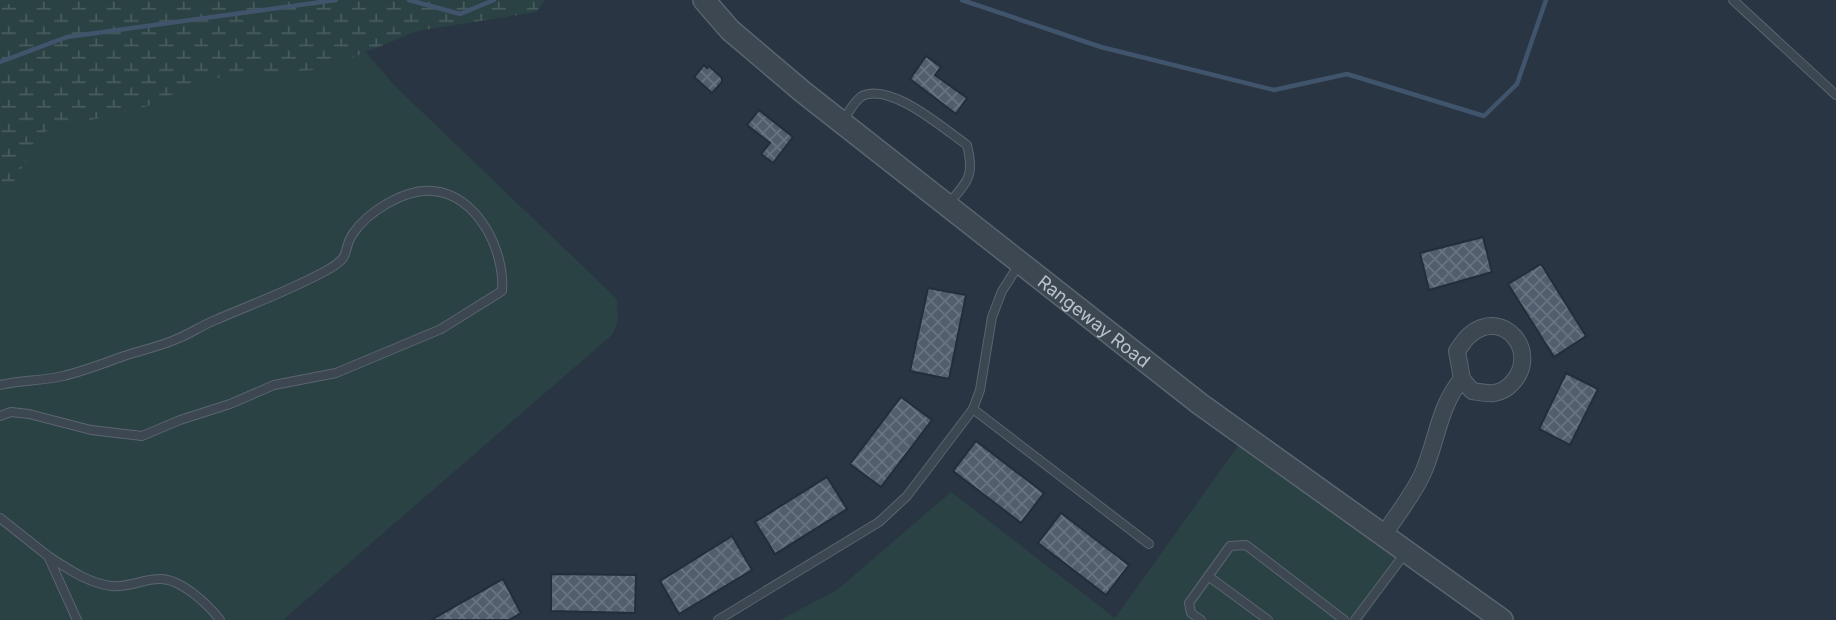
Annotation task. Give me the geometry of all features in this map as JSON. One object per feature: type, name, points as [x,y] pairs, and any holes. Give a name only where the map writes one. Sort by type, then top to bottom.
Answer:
[{"type":"street","name":"Rangeway Road","points":[[704,0],[747,46],[946,206],[1200,404],[1502,620]]},
{"type":"street","points":[[1487,325],[1505,328],[1518,341],[1524,360],[1520,374],[1508,388],[1493,394],[1472,391],[1462,379],[1457,351],[1471,334],[1487,325]]},
{"type":"street","points":[[1383,536],[1421,478],[1436,443],[1442,411],[1451,391],[1462,379]]},
{"type":"lane","points":[[1732,0],[1836,95]]},
{"type":"lane","points":[[842,123],[859,98],[873,92],[891,96],[913,108],[967,145],[972,164],[965,186],[946,206]]},
{"type":"lane","points":[[0,385],[64,376],[150,348],[179,338],[209,322],[289,289],[331,268],[346,256],[351,237],[366,219],[410,193],[433,191],[448,195],[466,206],[483,223],[497,247],[504,275],[502,291],[441,329],[336,373],[274,385],[142,436],[91,430],[29,414],[11,412],[0,416]]},
{"type":"lane","points":[[718,620],[880,522],[897,508],[973,410],[981,390],[992,317],[1002,291],[1020,263]]},
{"type":"lane","points":[[973,410],[1149,544]]},
{"type":"lane","points":[[0,518],[48,556],[89,580],[112,586],[160,578],[182,586],[206,602],[220,620]]},
{"type":"lane","points":[[1200,620],[1191,613],[1189,603],[1230,545],[1246,545],[1345,620]]},
{"type":"lane","points":[[1355,620],[1406,552]]},
{"type":"lane","points":[[48,556],[77,620]]},
{"type":"lane","points":[[1208,576],[1268,620]]},
{"type":"green space","points":[[0,0],[321,0],[395,86],[617,299],[618,321],[613,334],[283,620],[0,620]]},
{"type":"green space","points":[[45,0],[545,0],[536,12],[417,31],[325,69],[204,79],[148,106],[46,131],[0,202],[0,5]]},
{"type":"green space","points":[[1240,443],[1406,559],[1363,620],[780,620],[837,590],[951,492],[1115,618]]},
{"type":"building","points":[[926,56],[941,67],[935,75],[967,98],[956,114],[910,79]]},
{"type":"building","points":[[704,65],[707,68],[709,66],[722,78],[722,82],[712,93],[694,77]]},
{"type":"building","points":[[759,110],[793,137],[773,163],[761,154],[770,143],[747,125]]},
{"type":"building","points":[[1483,237],[1492,272],[1429,290],[1420,253]]},
{"type":"building","points":[[1541,264],[1586,336],[1554,357],[1508,284]]},
{"type":"building","points":[[928,288],[966,295],[949,379],[910,371]]},
{"type":"building","points":[[1566,373],[1598,389],[1570,445],[1539,429]]},
{"type":"building","points":[[901,397],[932,420],[881,487],[850,464]]},
{"type":"building","points":[[976,441],[1044,493],[1021,523],[953,471]]},
{"type":"building","points":[[827,477],[847,509],[775,554],[755,522]]},
{"type":"building","points":[[1061,513],[1129,565],[1106,595],[1038,543]]},
{"type":"building","points":[[732,536],[752,570],[679,614],[660,581]]},
{"type":"building","points":[[551,574],[636,575],[635,613],[551,611]]},
{"type":"building","points":[[503,579],[521,613],[509,620],[431,620]]},
{"type":"waterway","points":[[0,62],[67,37],[336,0]]},
{"type":"waterway","points":[[409,0],[460,14],[494,0]]},
{"type":"waterway","points":[[962,0],[1101,47],[1274,90],[1347,74],[1484,116],[1517,84],[1546,0]]}]
